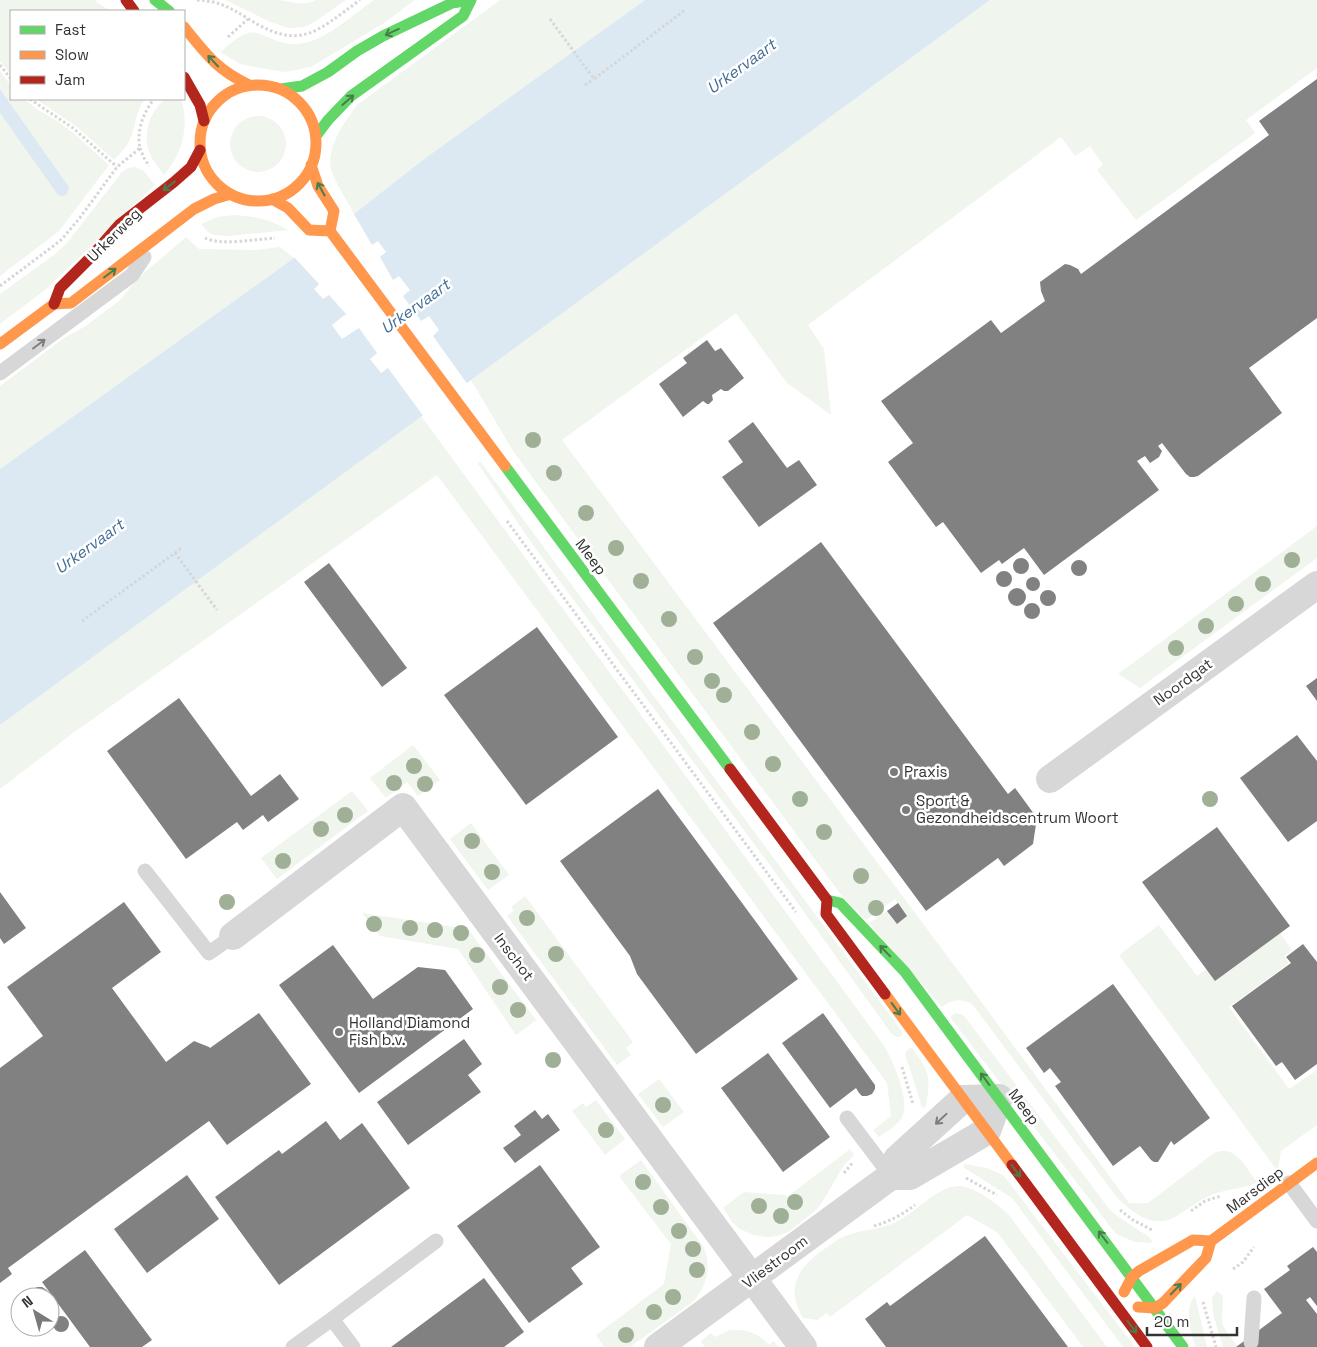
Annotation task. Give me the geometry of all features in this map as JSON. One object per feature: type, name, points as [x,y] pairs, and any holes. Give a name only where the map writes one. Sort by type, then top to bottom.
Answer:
[{"type":"main road","points":[[155,0],[168,10]]},
{"type":"main road","points":[[280,89],[302,86],[328,72],[357,51],[383,36],[452,3],[471,0]]},
{"type":"main road","points":[[316,136],[328,120],[351,96],[463,16],[471,0]]},
{"type":"main road","points":[[185,28],[222,70],[249,85]]},
{"type":"main road","points":[[185,79],[200,105],[204,121]]},
{"type":"main road","points":[[249,85],[265,85],[280,89],[294,97],[312,121],[316,136],[316,151],[304,178],[293,189],[272,199],[247,200],[224,190],[212,179],[204,165],[200,150],[200,135],[204,121],[211,108],[222,97],[235,89],[249,85]]},
{"type":"main road","name":"Urkerweg","points":[[0,344],[54,304],[60,288],[120,224],[174,182],[190,167],[200,150]]},
{"type":"main road","points":[[272,199],[288,208],[309,230],[330,231],[334,211],[318,186],[311,165]]},
{"type":"main road","name":"Urkerweg","points":[[54,304],[71,303],[194,209],[214,199],[231,194]]},
{"type":"main road","name":"Meep","points":[[330,231],[827,900],[840,903],[905,972],[1183,1347]]},
{"type":"main road","name":"Meep","points":[[827,900],[826,914],[1147,1347]]},
{"type":"main road","name":"Marsdiep","points":[[1155,1308],[1206,1258],[1211,1242],[1317,1162]]},
{"type":"main road","points":[[1155,1308],[1117,1307],[1132,1277],[1139,1271],[1193,1240],[1211,1242]]},
{"type":"street","name":"Noordgat","points":[[1050,779],[1317,585]]},
{"type":"street","name":"Inschot","points":[[233,936],[402,807],[752,1279]]},
{"type":"street","points":[[963,1099],[999,1098],[987,1131]]},
{"type":"street","name":"Vliestroom","points":[[658,1347],[891,1176],[897,1159],[963,1099]]},
{"type":"street","name":"Vliestroom","points":[[891,1176],[910,1176],[987,1131]]},
{"type":"street","points":[[752,1279],[803,1347]]},
{"type":"lane","points":[[416,20],[435,0]]},
{"type":"lane","name":"Urkerweg","points":[[0,373],[132,275],[159,236]]},
{"type":"lane","points":[[145,871],[209,953],[233,936]]},
{"type":"lane","points":[[847,1118],[891,1176]]},
{"type":"lane","points":[[1289,1183],[1317,1221]]},
{"type":"lane","points":[[293,1347],[436,1241]]},
{"type":"lane","points":[[1251,1342],[1254,1298]]},
{"type":"lane","points":[[332,1319],[354,1347]]},
{"type":"path","points":[[196,0],[212,1],[224,5],[284,36],[297,36],[306,35],[323,27],[360,0]]},
{"type":"path","points":[[585,85],[686,10]]},
{"type":"path","points":[[226,38],[248,19]]},
{"type":"path","points":[[550,19],[594,79]]},
{"type":"path","points":[[0,65],[10,79]]},
{"type":"path","points":[[31,100],[73,128],[117,167]]},
{"type":"path","points":[[0,286],[61,240],[117,167],[140,148],[138,138],[142,123],[148,107],[153,100]]},
{"type":"path","points":[[200,234],[210,241],[221,242],[277,238]]},
{"type":"path","points":[[506,520],[801,919]]},
{"type":"path","points":[[82,621],[183,547]]},
{"type":"path","points":[[175,553],[217,610]]},
{"type":"path","points":[[900,1060],[916,1112],[928,1131]]},
{"type":"path","points":[[946,1156],[960,1174],[998,1196]]},
{"type":"path","points":[[1189,1212],[1205,1201],[1225,1195]]},
{"type":"path","points":[[1201,1294],[1216,1347]]},
{"type":"shaded area","points":[[0,0],[97,0],[96,2],[109,10],[10,10],[10,74],[0,61]]},
{"type":"shaded area","points":[[225,0],[277,0],[306,3],[316,0],[346,0],[313,23],[304,27],[289,28],[273,23]]},
{"type":"shaded area","points":[[374,0],[415,0],[384,23],[311,67],[285,72],[240,64],[220,52],[238,38],[252,32],[290,44],[301,44],[314,40],[341,25]]},
{"type":"shaded area","points":[[500,0],[645,0],[424,159],[354,214],[339,188],[330,163],[333,145],[347,119],[357,105]]},
{"type":"shaded area","points":[[990,0],[1317,0],[1317,68],[1246,120],[1255,133],[1136,220],[1097,170],[1103,165],[1090,146],[1075,156],[1061,137],[808,325],[824,349],[831,415],[787,383],[736,313],[562,440],[1129,1203],[1148,1203],[1214,1153],[1222,1151],[1234,1154],[1239,1158],[1256,1181],[1256,1183],[1251,1185],[1211,1195],[1175,1217],[1166,1220],[1150,1220],[1142,1217],[1115,1195],[973,1005],[957,1000],[942,1007],[869,923],[898,904],[895,899],[866,920],[842,896],[513,451],[471,380]]},
{"type":"shaded area","points":[[0,71],[10,85],[10,100],[25,100],[56,120],[76,135],[109,165],[59,231],[0,276],[0,112],[69,187],[0,89]]},
{"type":"shaded area","points":[[37,100],[144,100],[138,112],[130,140],[114,160],[77,127]]},
{"type":"shaded area","points":[[164,100],[181,100],[185,119],[180,149],[164,175],[151,156],[147,141],[148,125],[159,105]]},
{"type":"shaded area","points":[[253,116],[263,116],[278,124],[284,133],[286,144],[284,155],[278,164],[263,172],[253,172],[242,167],[235,160],[230,149],[230,139],[235,128],[242,121]]},
{"type":"shaded area","points":[[134,167],[143,170],[155,185],[45,290],[0,324],[0,294],[67,243],[122,172]]},
{"type":"shaded area","points":[[235,215],[263,219],[289,230],[227,236],[214,235],[208,232],[201,224],[217,217]]},
{"type":"shaded area","points":[[186,237],[199,249],[255,250],[280,247],[294,258],[0,469],[0,386],[64,338],[84,327],[119,301],[138,278]]},
{"type":"shaded area","points":[[421,416],[885,1047],[903,1093],[904,1112],[899,1122],[879,1137],[873,1130],[891,1116],[887,1083],[437,475],[73,733],[0,789],[0,725]]},
{"type":"shaded area","points":[[480,461],[903,1033],[900,1037],[896,1037],[891,1033],[786,887],[533,545],[478,464]]},
{"type":"shaded area","points":[[1317,526],[1317,558],[1140,688],[1118,674]]},
{"type":"shaded area","points":[[413,745],[440,780],[418,796],[407,782],[386,798],[370,778]]},
{"type":"shaded area","points":[[352,791],[368,811],[277,879],[261,858]]},
{"type":"shaded area","points":[[471,823],[509,875],[488,890],[450,839]]},
{"type":"shaded area","points":[[525,896],[633,1042],[626,1048],[631,1055],[617,1065],[507,916],[514,911],[511,907]]},
{"type":"shaded area","points":[[362,913],[468,929],[536,1020],[516,1035],[458,949],[380,936]]},
{"type":"shaded area","points":[[1272,922],[1292,950],[1284,956],[1289,963],[1229,1007],[1289,1089],[1317,1070],[1317,1125],[1281,1151],[1278,1168],[1276,1169],[1119,955],[1159,925],[1197,976]]},
{"type":"shaded area","points":[[955,1013],[965,1017],[1110,1210],[1148,1236],[1152,1241],[1151,1243],[1135,1242],[1116,1234],[950,1017]]},
{"type":"shaded area","points":[[912,1047],[927,1073],[928,1093],[925,1108],[922,1107],[905,1054]]},
{"type":"shaded area","points":[[659,1079],[684,1112],[663,1127],[638,1094]]},
{"type":"shaded area","points":[[596,1100],[625,1139],[605,1155],[572,1111],[583,1103],[586,1107]]},
{"type":"shaded area","points":[[850,1149],[854,1155],[844,1165],[821,1204],[788,1232],[768,1237],[753,1235],[740,1229],[733,1223],[723,1208],[744,1192],[785,1195],[787,1197]]},
{"type":"shaded area","points":[[641,1160],[703,1246],[706,1253],[707,1275],[694,1301],[630,1347],[604,1347],[596,1335],[664,1284],[671,1244],[619,1176]]},
{"type":"shaded area","points":[[965,1164],[987,1168],[1004,1176],[1135,1347],[1123,1347],[1012,1198],[966,1169],[963,1166]]},
{"type":"shaded area","points":[[961,1186],[974,1190],[986,1197],[1009,1215],[1107,1347],[1083,1347],[997,1232],[967,1215],[830,1317],[827,1313],[817,1320],[803,1318],[795,1297],[795,1288],[801,1272],[814,1257],[840,1238],[898,1221],[936,1194],[952,1187]]},
{"type":"shaded area","points":[[1217,1291],[1223,1296],[1223,1326],[1238,1347],[1223,1347],[1213,1314],[1212,1298]]},
{"type":"shaded area","points":[[1195,1296],[1207,1347],[1196,1347],[1192,1335],[1189,1314]]},
{"type":"shaded area","points":[[730,1330],[741,1330],[751,1333],[761,1337],[769,1345],[774,1341],[778,1347],[705,1347],[701,1342],[711,1333],[715,1337]]},
{"type":"water","name":"Urkervaart","points":[[645,0],[990,0],[0,725],[0,469],[294,258],[424,159]]},
{"type":"water","points":[[0,89],[69,187],[67,194],[63,196],[58,195],[0,113]]},
{"type":"pier","points":[[354,214],[372,245],[378,241],[386,252],[380,257],[393,280],[399,276],[410,290],[403,296],[421,321],[429,316],[439,330],[433,336],[468,385],[424,417],[388,368],[381,373],[370,359],[377,353],[359,328],[342,339],[332,325],[346,314],[329,295],[323,299],[314,289],[319,284],[294,257]]},
{"type":"building","points":[[1317,79],[1317,318],[1249,368],[1282,413],[1198,476],[1194,477],[1186,474],[1162,443],[1158,446],[1162,451],[1159,457],[1150,463],[1145,456],[1137,461],[1159,490],[1044,575],[1024,548],[1002,564],[999,560],[981,573],[943,522],[936,527],[888,462],[913,443],[881,401],[991,320],[1001,333],[1045,301],[1040,282],[1065,264],[1078,269],[1081,274],[1269,135],[1259,121]]},
{"type":"building","points":[[707,340],[715,351],[721,348],[744,378],[728,391],[721,389],[712,395],[713,400],[709,404],[703,401],[683,417],[659,384],[687,363],[683,358]]},
{"type":"building","points":[[753,422],[787,468],[799,460],[817,485],[759,527],[722,477],[743,462],[728,441]]},
{"type":"building","points":[[821,542],[1008,794],[1015,788],[1037,818],[1033,844],[1004,866],[998,858],[926,911],[713,623]]},
{"type":"building","points":[[1021,558],[1029,566],[1021,574],[1013,566]]},
{"type":"building","points":[[1076,560],[1082,560],[1087,565],[1085,574],[1076,576],[1071,571],[1071,565]]},
{"type":"building","points":[[329,563],[407,668],[382,687],[304,582]]},
{"type":"building","points":[[1004,571],[1012,579],[1004,587],[996,579]]},
{"type":"building","points":[[1033,577],[1038,579],[1040,584],[1038,589],[1033,591],[1028,589],[1026,584],[1028,579]]},
{"type":"building","points":[[1017,588],[1023,591],[1026,597],[1023,603],[1017,606],[1011,603],[1008,597],[1011,591]]},
{"type":"building","points":[[1048,590],[1056,598],[1048,606],[1040,598]]},
{"type":"building","points":[[1032,603],[1040,611],[1032,619],[1024,611]]},
{"type":"building","points":[[537,627],[618,737],[526,805],[444,695]]},
{"type":"building","points":[[1317,678],[1317,701],[1306,686]]},
{"type":"building","points":[[179,698],[251,796],[280,774],[299,799],[268,822],[263,815],[243,830],[237,822],[186,859],[107,751]]},
{"type":"building","points":[[1297,735],[1317,761],[1317,821],[1288,842],[1240,778]]},
{"type":"building","points":[[658,789],[798,979],[696,1054],[637,974],[630,956],[560,861]]},
{"type":"building","points":[[1217,827],[1290,926],[1215,981],[1142,882]]},
{"type":"building","points":[[0,892],[26,928],[4,944],[0,938]]},
{"type":"building","points":[[124,902],[161,952],[112,988],[166,1062],[194,1041],[210,1048],[259,1013],[311,1084],[227,1145],[209,1121],[8,1268],[12,1274],[0,1283],[0,1068],[43,1036],[7,987]]},
{"type":"building","points":[[898,903],[907,916],[897,924],[887,911]]},
{"type":"building","points":[[1303,944],[1317,962],[1317,1064],[1295,1080],[1282,1062],[1276,1066],[1232,1006],[1291,963],[1286,957]]},
{"type":"building","points":[[333,945],[373,999],[418,967],[445,970],[473,1009],[359,1093],[279,985]]},
{"type":"building","points":[[1113,984],[1210,1118],[1174,1145],[1171,1141],[1158,1162],[1151,1160],[1140,1146],[1113,1166],[1055,1086],[1061,1082],[1050,1068],[1044,1073],[1026,1048]]},
{"type":"building","points":[[823,1013],[875,1085],[872,1094],[862,1096],[856,1088],[830,1108],[782,1043]]},
{"type":"building","points":[[464,1039],[482,1064],[468,1075],[481,1092],[408,1145],[377,1102]]},
{"type":"building","points":[[768,1053],[830,1137],[783,1172],[721,1088]]},
{"type":"building","points":[[535,1110],[542,1119],[548,1114],[560,1130],[515,1163],[503,1148],[521,1135],[514,1126]]},
{"type":"building","points":[[326,1121],[340,1140],[362,1123],[410,1188],[279,1285],[215,1197],[279,1150],[282,1154]]},
{"type":"building","points":[[540,1165],[600,1247],[571,1268],[583,1284],[529,1323],[457,1226]]},
{"type":"building","points":[[187,1175],[219,1219],[147,1273],[114,1229]]},
{"type":"building","points":[[985,1236],[1068,1347],[886,1347],[865,1319],[887,1302],[890,1306]]},
{"type":"building","points":[[1313,1247],[1317,1252],[1317,1306],[1310,1297],[1306,1300],[1317,1314],[1317,1347],[1236,1347],[1282,1313],[1264,1289],[1290,1270],[1287,1266]]},
{"type":"building","points":[[85,1250],[152,1340],[142,1347],[90,1347],[60,1306],[60,1287],[46,1287],[42,1282]]},
{"type":"building","points":[[484,1278],[524,1332],[504,1347],[391,1347]]},
{"type":"building","points":[[60,1316],[67,1318],[67,1330],[60,1332]]},
{"type":"traffic: fast","points":[[155,0],[168,10]]},
{"type":"traffic: fast","points":[[281,89],[302,86],[328,72],[357,51],[383,36],[452,3],[471,0]]},
{"type":"traffic: fast","points":[[316,136],[328,120],[351,96],[463,16],[471,0]]},
{"type":"traffic: fast","points":[[505,466],[730,769]]},
{"type":"traffic: fast","points":[[827,900],[840,903],[905,972],[1183,1347]]},
{"type":"traffic: slow","points":[[185,28],[220,67],[249,85]]},
{"type":"traffic: slow","points":[[258,85],[280,89],[299,102],[312,121],[316,143],[312,165],[299,184],[280,197],[258,201],[236,197],[217,184],[204,165],[200,143],[204,121],[217,102],[236,89],[258,85]]},
{"type":"traffic: slow","points":[[311,165],[318,186],[334,211],[330,231]]},
{"type":"traffic: slow","points":[[0,344],[54,304],[71,303],[194,209],[214,199],[231,194]]},
{"type":"traffic: slow","points":[[272,199],[288,208],[309,230],[330,231],[505,466]]},
{"type":"traffic: slow","points":[[885,994],[1012,1165]]},
{"type":"traffic: slow","points":[[1138,1307],[1155,1308],[1163,1303],[1206,1258],[1211,1241],[1317,1163]]},
{"type":"traffic: slow","points":[[1124,1292],[1132,1277],[1139,1271],[1193,1240],[1211,1241]]},
{"type":"traffic: jam","points":[[126,0],[133,10]]},
{"type":"traffic: jam","points":[[185,79],[200,105],[204,121]]},
{"type":"traffic: jam","points":[[54,304],[60,288],[120,224],[191,167],[200,150]]},
{"type":"traffic: jam","points":[[730,769],[827,900],[826,914],[885,994]]},
{"type":"traffic: jam","points":[[1012,1165],[1147,1347]]},
{"type":"place","name":"Praxis","points":[[894,772]]},
{"type":"place","name":"Sport & Gezondheidscentrum Woort","points":[[906,810]]},
{"type":"place","name":"Holland Diamond Fish b.v.","points":[[339,1032]]}]
